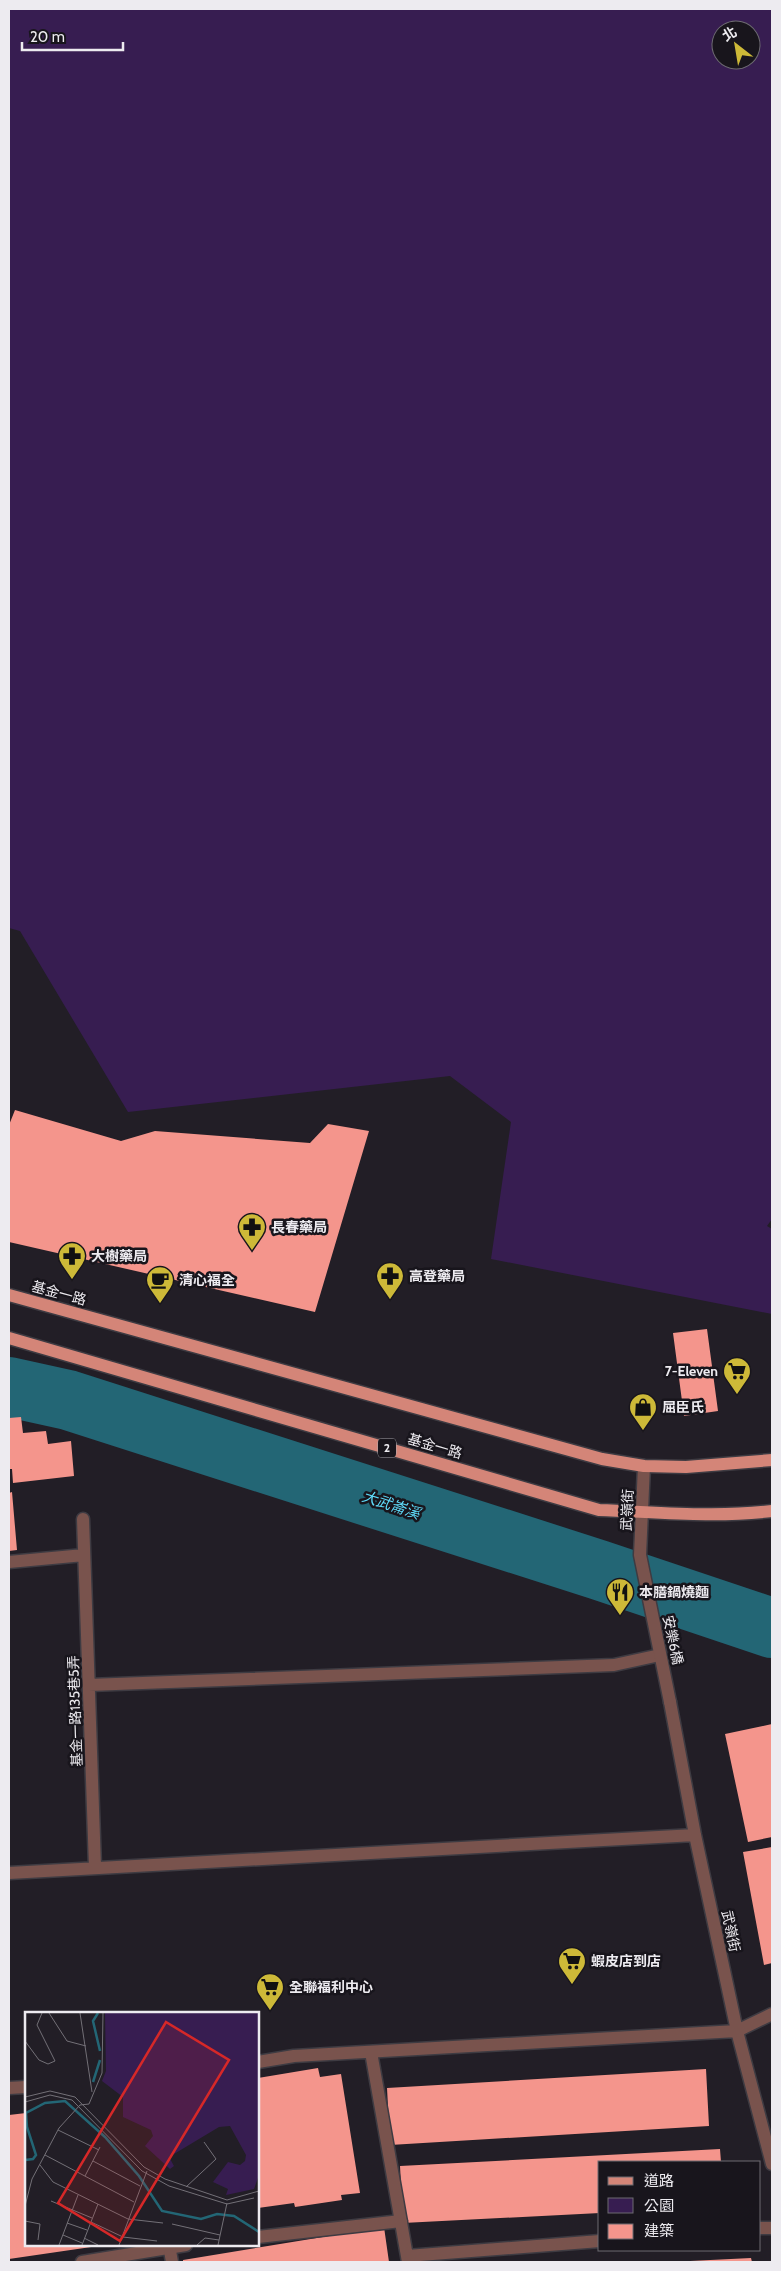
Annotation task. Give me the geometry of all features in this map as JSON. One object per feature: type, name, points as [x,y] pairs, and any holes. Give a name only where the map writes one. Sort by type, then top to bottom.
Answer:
[{"type":"main road","name":"基金一路","points":[[9,1295],[602,1459],[644,1466],[686,1467],[772,1460]]},
{"type":"main road","name":"基金一路","points":[[9,1338],[599,1510],[680,1515],[749,1514],[772,1511]]},
{"type":"street","name":"武嶺街","points":[[640,1555],[644,1466]]},
{"type":"street","name":"基金一路135巷5弄","points":[[83,1519],[95,1867]]},
{"type":"street","points":[[9,1562],[84,1555]]},
{"type":"street","name":"安樂6橋","points":[[640,1555],[670,1702]]},
{"type":"street","points":[[89,1686],[614,1665],[660,1655]]},
{"type":"street","name":"武嶺街","points":[[670,1702],[737,2031],[772,2164]]},
{"type":"street","points":[[9,1873],[696,1835]]},
{"type":"street","points":[[259,2062],[294,2056],[737,2031],[772,2014]]},
{"type":"street","points":[[371,2052],[407,2259],[598,2241]]},
{"type":"street","points":[[9,2088],[25,2087]]},
{"type":"street","points":[[259,2237],[400,2221]]},
{"type":"street","points":[[82,2262],[169,2246],[172,2262]]},
{"type":"green space","points":[[9,9],[772,9],[772,1219],[767,1226],[772,1229],[772,1314],[491,1259],[511,1122],[450,1076],[128,1112],[20,931],[9,928]]},
{"type":"building","points":[[15,1110],[121,1141],[155,1131],[310,1143],[328,1124],[369,1131],[315,1312],[9,1242],[9,1125]]},
{"type":"building","points":[[707,1329],[718,1411],[684,1416],[673,1333]]},
{"type":"building","points":[[21,1417],[23,1433],[46,1431],[48,1444],[71,1441],[74,1476],[13,1483],[12,1469],[9,1469],[9,1418]]},
{"type":"building","points":[[12,1492],[17,1550],[9,1551],[9,1493]]},
{"type":"building","points":[[772,1724],[772,1837],[748,1842],[725,1734]]},
{"type":"building","points":[[772,1847],[772,1963],[764,1965],[743,1852]]},
{"type":"building","points":[[318,2068],[320,2077],[341,2074],[360,2193],[341,2195],[342,2200],[295,2207],[294,2203],[259,2208],[259,2078]]},
{"type":"building","points":[[706,2069],[709,2126],[390,2145],[387,2088]]},
{"type":"building","points":[[25,2113],[25,2246],[98,2246],[9,2259],[9,2115]]},
{"type":"building","points":[[720,2149],[721,2161],[598,2161],[598,2213],[403,2223],[400,2166]]},
{"type":"building","points":[[384,2227],[389,2262],[183,2262],[183,2260]]},
{"type":"building","points":[[751,2258],[752,2262],[690,2262],[690,2261]]},
{"type":"waterway","name":"大武崙溪","points":[[9,1387],[68,1400],[599,1570],[772,1628]]},
{"type":"place","name":"長春藥局","points":[[252,1251]]},
{"type":"place","name":"大樹藥局","points":[[72,1280]]},
{"type":"place","name":"高登藥局","points":[[390,1300]]},
{"type":"place","name":"清心福全","points":[[160,1304]]},
{"type":"place","name":"7-Eleven","points":[[737,1395]]},
{"type":"place","name":"屈臣氏","points":[[643,1431]]},
{"type":"place","name":"本膳鍋燒麵","points":[[620,1616]]},
{"type":"place","name":"蝦皮店到店","points":[[572,1985]]},
{"type":"place","name":"全聯福利中心","points":[[270,2011]]}]
